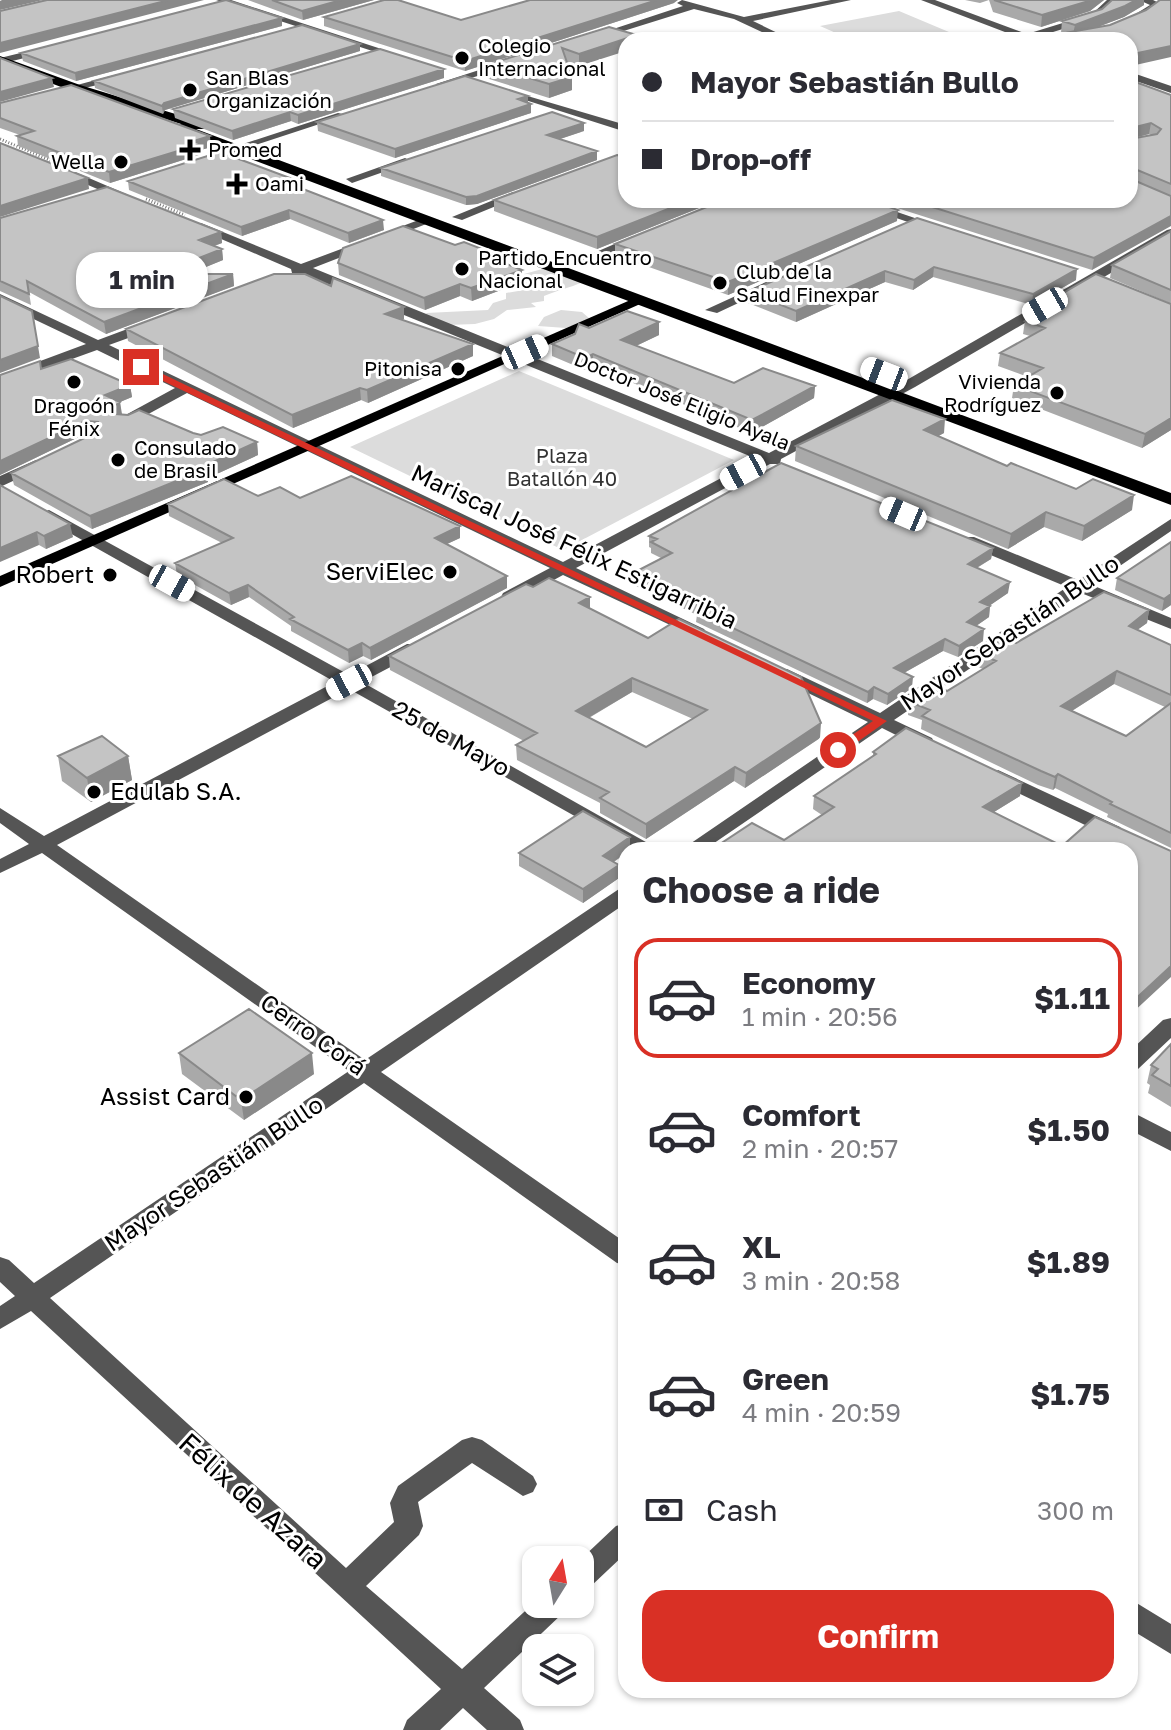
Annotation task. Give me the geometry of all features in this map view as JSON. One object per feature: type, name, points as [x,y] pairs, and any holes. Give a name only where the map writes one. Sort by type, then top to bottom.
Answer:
[{"type":"highway","points":[[6,56],[458,217],[1171,482]]},
{"type":"highway","points":[[80,83],[176,120],[214,128]]},
{"type":"highway","points":[[80,83],[235,149],[1171,499]]},
{"type":"highway","points":[[890,394],[917,394],[1065,448],[1108,458]]},
{"type":"main road","points":[[0,582],[640,301]]},
{"type":"street","points":[[671,0],[742,20],[769,32]]},
{"type":"street","points":[[742,20],[846,0]]},
{"type":"street","points":[[926,0],[1012,32]]},
{"type":"street","points":[[1050,32],[1095,16],[1113,0]]},
{"type":"street","points":[[1128,22],[1158,5],[1144,0]]},
{"type":"street","points":[[224,2],[408,60]]},
{"type":"street","points":[[578,41],[693,6]]},
{"type":"street","points":[[288,30],[331,19]]},
{"type":"street","points":[[6,56],[51,48]]},
{"type":"street","points":[[366,55],[381,51]]},
{"type":"street","points":[[433,86],[521,59]]},
{"type":"street","points":[[436,68],[618,126]]},
{"type":"street","points":[[41,96],[80,83],[124,75]]},
{"type":"street","points":[[1138,78],[1171,90]]},
{"type":"street","points":[[171,113],[188,108]]},
{"type":"street","points":[[538,117],[563,109]]},
{"type":"street","points":[[190,163],[359,110]]},
{"type":"street","points":[[352,179],[424,155]]},
{"type":"street","points":[[54,167],[136,201]]},
{"type":"street","points":[[84,197],[131,182]]},
{"type":"street","points":[[458,217],[528,191]]},
{"type":"street","points":[[875,208],[946,231]]},
{"type":"street","name":"Doctor José Eligio Ayala","points":[[178,218],[786,465]]},
{"type":"street","points":[[287,274],[428,221]]},
{"type":"street","points":[[902,227],[916,221]]},
{"type":"street","points":[[486,609],[910,384],[1099,280],[1171,233]]},
{"type":"street","points":[[579,262],[647,235]]},
{"type":"street","points":[[1078,273],[1099,280]]},
{"type":"street","points":[[712,310],[777,282]]},
{"type":"street","name":"Mariscal José Félix Estigarribia","points":[[0,298],[709,639]]},
{"type":"street","points":[[0,381],[170,318]]},
{"type":"street","points":[[125,421],[185,388]]},
{"type":"street","points":[[4,488],[54,457]]},
{"type":"street","name":"25 de Mayo","points":[[38,508],[636,842]]},
{"type":"street","name":"Mayor Sebastián Bullo","points":[[703,842],[1171,524]]},
{"type":"street","points":[[947,532],[1171,624]]},
{"type":"street","points":[[0,867],[431,638]]},
{"type":"street","points":[[767,666],[937,747]]},
{"type":"street","points":[[978,767],[1130,839]]},
{"type":"street","name":"Cerro Corá","points":[[0,814],[618,1250]]},
{"type":"street","name":"Mayor Sebastián Bullo","points":[[0,1319],[618,899]]},
{"type":"street","points":[[1138,1056],[1171,1025]]},
{"type":"street","points":[[1138,1124],[1171,1143]]},
{"type":"street","name":"Félix de Azara","points":[[0,1267],[346,1586],[509,1730]]},
{"type":"street","points":[[346,1586],[409,1526],[404,1503],[408,1494],[472,1448],[523,1484]]},
{"type":"street","points":[[594,1565],[618,1542]]},
{"type":"street","points":[[418,1730],[538,1618]]},
{"type":"street","points":[[1138,1618],[1171,1641]]},
{"type":"green space","points":[[899,11],[949,32],[834,32],[820,26]]},
{"type":"green space","points":[[546,268],[583,282],[544,296],[544,301],[531,303],[536,307],[507,310],[494,319],[475,324],[447,325],[429,319],[426,313],[488,310],[493,303],[506,299],[506,293],[524,290],[521,284],[531,281],[524,274]]},
{"type":"green space","points":[[561,310],[582,312],[590,319],[566,328],[538,326],[544,317]]},
{"type":"green space","name":"Plaza Batallón 40","points":[[519,371],[734,460],[563,550],[350,447]]},
{"type":"building","points":[[47,0],[169,0],[0,43],[0,11]]},
{"type":"building","points":[[226,0],[282,18],[75,73],[21,53]]},
{"type":"building","points":[[272,0],[341,0],[302,11]]},
{"type":"building","points":[[384,0],[398,0],[461,20],[530,0],[657,0],[465,61],[324,17]]},
{"type":"building","points":[[994,0],[1092,0],[1042,15]]},
{"type":"building","points":[[1112,0],[1136,0],[1075,25],[1062,21],[1102,9]]},
{"type":"building","points":[[1160,0],[1171,0],[1171,46],[1138,53],[1138,32],[1070,32],[1110,25],[1146,10]]},
{"type":"building","points":[[302,25],[360,44],[162,106],[94,81]]},
{"type":"building","points":[[609,27],[626,32],[618,32],[618,41],[579,54],[562,48],[572,77],[549,84],[486,65]]},
{"type":"building","points":[[380,49],[444,69],[298,115],[290,112],[232,131],[173,109]]},
{"type":"building","points":[[0,58],[52,78],[0,92]]},
{"type":"building","points":[[465,76],[528,96],[518,99],[531,104],[395,149],[317,122]]},
{"type":"building","points":[[1138,83],[1171,95],[1171,184],[1138,170],[1138,138],[1157,134],[1161,129],[1151,123],[1138,126]]},
{"type":"building","points":[[71,85],[210,136],[194,141],[201,144],[109,172],[17,136],[34,131],[0,118],[0,103]]},
{"type":"building","points":[[552,112],[584,123],[547,135],[597,151],[477,196],[466,197],[381,168]]},
{"type":"building","points":[[0,143],[88,178],[0,206]]},
{"type":"building","points":[[220,152],[298,181],[290,184],[383,220],[348,233],[289,210],[241,227],[128,181]]},
{"type":"building","points":[[617,155],[618,208],[671,208],[597,237],[494,200]]},
{"type":"building","points":[[1138,182],[1171,196],[1171,216],[1094,258],[935,208],[1138,208]]},
{"type":"building","points":[[107,187],[221,232],[199,240],[222,249],[158,274],[233,274],[104,322],[27,281],[29,294],[0,281],[0,218]]},
{"type":"building","points":[[704,208],[898,210],[728,282],[615,244]]},
{"type":"building","points":[[917,218],[1077,269],[1033,294],[934,267],[914,280],[885,271],[796,311],[748,292]]},
{"type":"building","points":[[403,226],[455,245],[464,242],[500,256],[494,259],[522,270],[471,288],[460,284],[424,298],[338,263],[343,248]]},
{"type":"building","points":[[1171,231],[1171,290],[1112,265]]},
{"type":"building","points":[[274,274],[305,274],[331,286],[333,278],[404,307],[385,314],[473,344],[367,390],[360,388],[292,415],[126,329]]},
{"type":"building","points":[[1096,274],[1171,304],[1171,418],[1145,434],[1014,385],[1043,368],[1000,353],[1045,328],[1025,321],[1061,301],[1053,299]]},
{"type":"building","points":[[0,296],[32,311],[38,346],[0,360]]},
{"type":"building","points":[[627,311],[659,322],[621,340],[734,383],[763,368],[815,386],[752,420],[593,354],[585,358],[552,344],[575,334],[579,324],[589,328]]},
{"type":"building","points":[[71,359],[130,385],[105,395],[120,402],[115,406],[116,414],[128,415],[139,410],[193,433],[201,435],[223,427],[257,442],[202,467],[206,469],[90,516],[11,473],[97,432],[98,422],[85,421],[0,461],[0,375],[40,361],[41,369]]},
{"type":"building","points":[[892,400],[945,419],[924,430],[1007,466],[1011,463],[1076,489],[1093,479],[1134,495],[1084,526],[1046,512],[1011,534],[796,446]]},
{"type":"building","points":[[781,463],[993,548],[968,564],[1010,582],[980,602],[990,606],[967,622],[984,629],[959,646],[945,639],[894,668],[913,677],[888,694],[874,687],[868,692],[697,611],[703,607],[633,573],[672,553],[651,542],[657,539],[649,536]]},
{"type":"building","points":[[351,476],[460,526],[435,538],[507,576],[370,648],[362,643],[348,650],[290,619],[294,617],[248,585],[229,593],[175,563],[233,538],[168,504],[224,479],[258,496],[280,487],[300,498]]},
{"type":"building","points":[[0,485],[70,524],[44,536],[37,532],[0,548]]},
{"type":"building","points":[[1171,542],[1171,594],[1164,599],[1117,578]]},
{"type":"building","points":[[549,578],[590,597],[579,603],[648,638],[679,619],[801,677],[821,723],[746,773],[735,767],[646,824],[600,798],[609,792],[516,745],[537,733],[389,656],[526,584],[533,587]],"holes":[[[632,678],[707,710],[646,747],[576,711]]]},
{"type":"building","points":[[1104,592],[1149,610],[1129,626],[1171,645],[1171,695],[1117,671],[1061,706],[1126,736],[1171,703],[1171,833],[1110,804],[1112,802],[1058,774],[1055,777],[922,716],[930,710],[910,702],[934,685],[947,691],[996,661],[980,654],[1005,637],[1016,643]]},
{"type":"building","points":[[906,728],[1022,783],[983,807],[1054,842],[723,842],[752,823],[784,840],[834,807],[814,796],[876,754],[873,752]]},
{"type":"building","points":[[102,736],[128,756],[87,778],[58,756]]},
{"type":"building","points":[[583,811],[630,837],[618,842],[618,845],[603,856],[618,866],[583,889],[519,853]]},
{"type":"building","points":[[1095,817],[1171,851],[1171,966],[1138,997],[1138,842],[1067,842]]},
{"type":"building","points":[[249,1009],[312,1053],[241,1100],[179,1053]]},
{"type":"building","points":[[1171,1044],[1171,1086],[1152,1075],[1158,1069],[1151,1065]]},
{"type":"place","name":"Colegio Internacional","points":[[462,58]]},
{"type":"place","name":"San Blas Organización","points":[[190,90]]},
{"type":"place","name":"Promed","points":[[190,150]]},
{"type":"place","name":"Wella","points":[[121,162]]},
{"type":"place","name":"Oami","points":[[237,184]]},
{"type":"place","name":"Partido Encuentro Nacional","points":[[462,269]]},
{"type":"place","name":"Club de la Salud Finexpar","points":[[720,283]]},
{"type":"place","name":"Pitonisa","points":[[458,369]]},
{"type":"place","name":"Dragoón Fénix","points":[[74,382]]},
{"type":"place","name":"Vivienda Rodríguez","points":[[1057,393]]},
{"type":"place","name":"Consulado de Brasil","points":[[118,460]]},
{"type":"place","name":"ServiElec","points":[[450,572]]},
{"type":"place","name":"Robert","points":[[110,575]]},
{"type":"place","name":"Edulab S.A.","points":[[94,792]]},
{"type":"place","name":"Assist Card","points":[[246,1097]]},
{"type":"route","points":[[141,367],[881,721],[838,750]]}]
